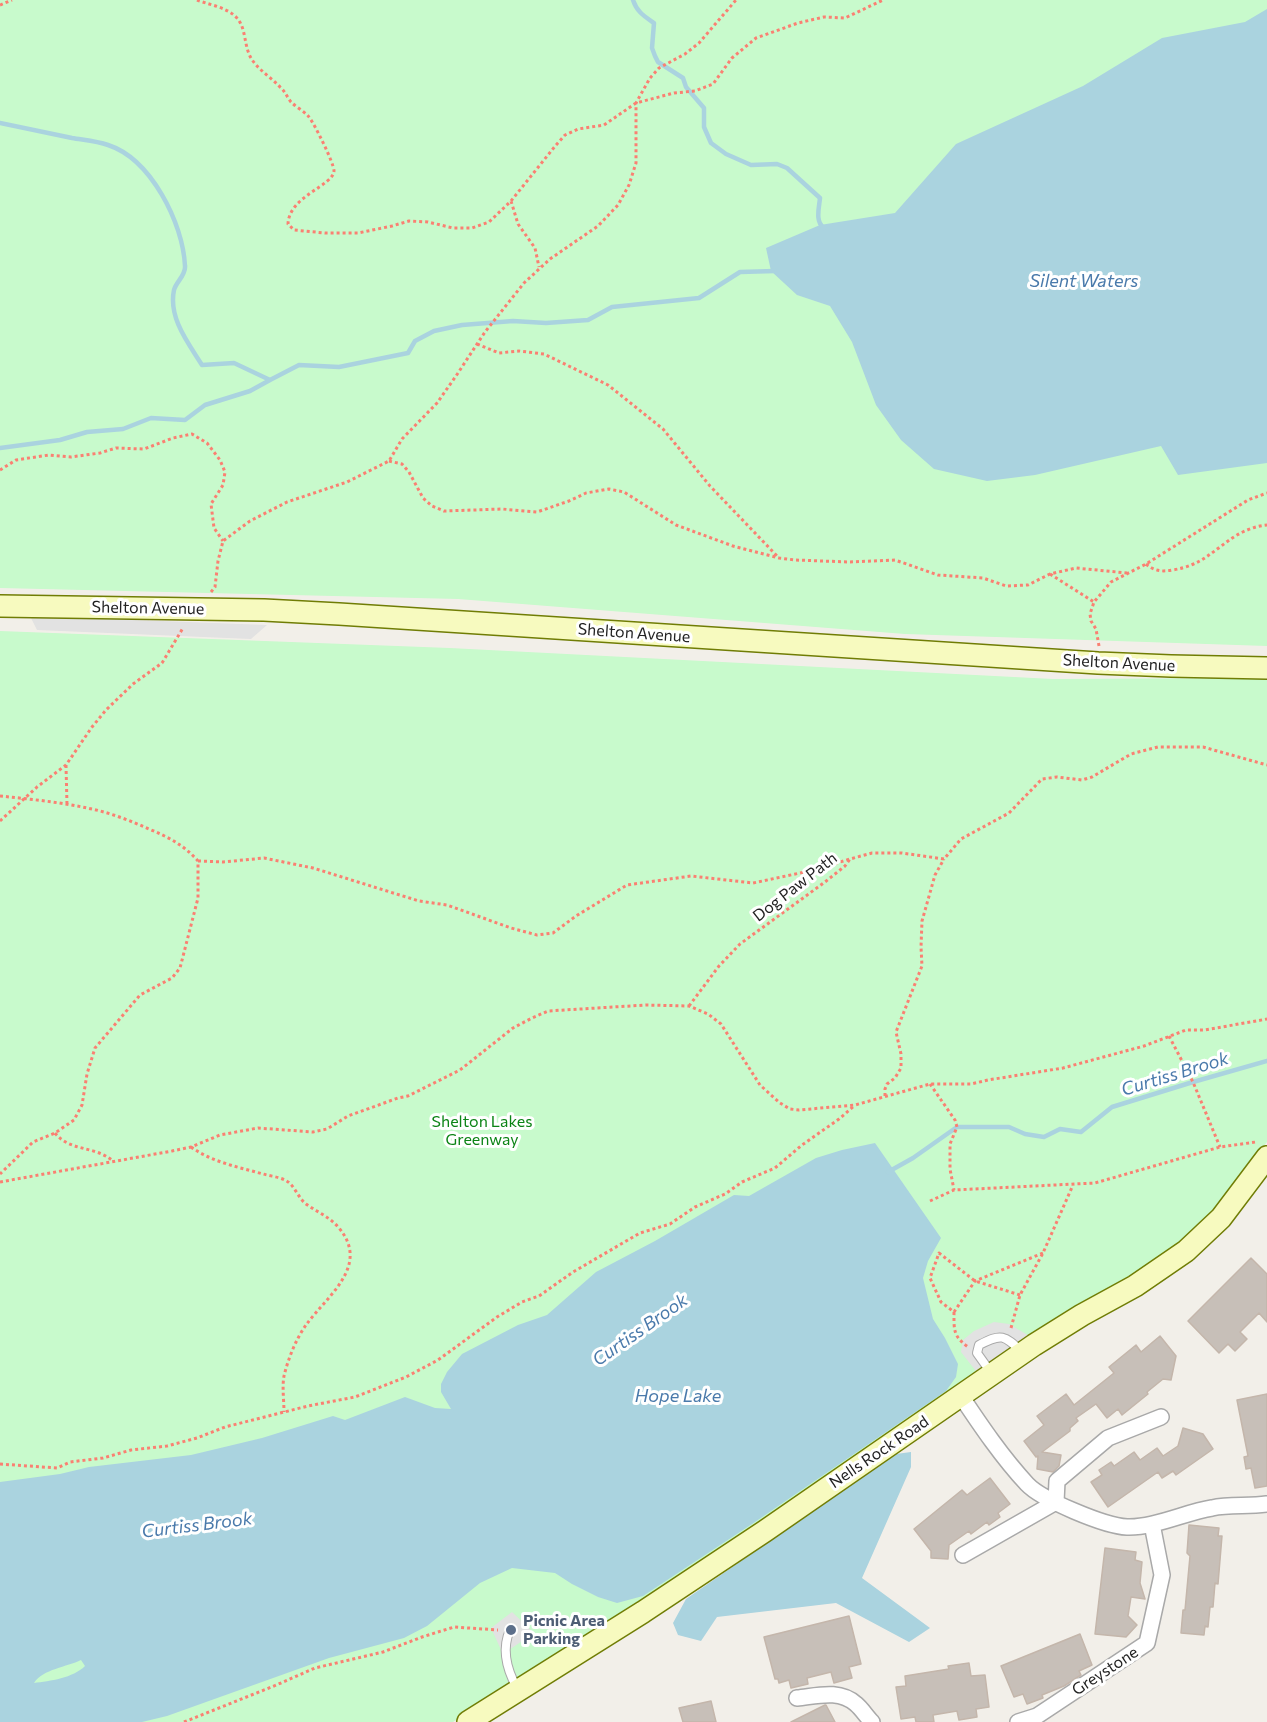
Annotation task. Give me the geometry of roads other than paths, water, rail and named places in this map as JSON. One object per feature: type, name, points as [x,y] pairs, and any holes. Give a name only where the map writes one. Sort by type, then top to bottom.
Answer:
[{"type":"main road","name":"Shelton Avenue","points":[[0,606],[339,614],[1098,663],[1267,668]]},
{"type":"main road","name":"Nells Rock Road","points":[[468,1722],[671,1593],[961,1396],[993,1374],[1016,1346],[1082,1315],[1135,1286],[1186,1251],[1221,1218],[1261,1150]]},
{"type":"street","points":[[961,1396],[991,1440],[1029,1486],[1092,1520],[1127,1527],[1152,1524],[1213,1507],[1267,1504]]},
{"type":"street","points":[[1056,1502],[1057,1481],[1108,1438],[1161,1417]]},
{"type":"street","points":[[963,1555],[1056,1502]]},
{"type":"street","name":"Greystone","points":[[1018,1722],[1037,1716],[1147,1643],[1162,1575],[1152,1524]]},
{"type":"street","points":[[797,1698],[833,1694],[841,1696],[859,1706],[872,1722]]},
{"type":"lane","points":[[993,1374],[977,1353],[979,1345],[995,1336],[1016,1346]]},
{"type":"lane","points":[[510,1630],[506,1640],[508,1673],[519,1690]]},
{"type":"water","name":"Silent Waters","points":[[1267,9],[1267,463],[1178,475],[1161,446],[1035,475],[987,481],[934,469],[901,440],[876,405],[852,342],[830,306],[797,295],[771,271],[766,248],[820,225],[895,213],[956,144],[1083,86],[1162,38],[1245,22]]},
{"type":"water","name":"Hope Lake","points":[[875,1143],[941,1238],[928,1261],[923,1278],[933,1319],[958,1364],[956,1377],[946,1391],[752,1524],[643,1596],[617,1603],[598,1597],[555,1573],[512,1568],[480,1583],[427,1626],[404,1638],[329,1658],[167,1716],[142,1722],[0,1722],[0,1482],[60,1474],[89,1467],[191,1455],[262,1438],[333,1416],[345,1420],[405,1397],[435,1408],[451,1409],[441,1392],[441,1384],[447,1372],[462,1354],[518,1325],[547,1315],[596,1272],[734,1195],[749,1196],[816,1158]],"holes":[[[81,1660],[85,1666],[68,1676],[34,1683],[49,1671]]]},
{"type":"water","points":[[911,1452],[911,1467],[862,1578],[930,1628],[909,1642],[836,1603],[717,1617],[701,1641],[678,1635],[673,1623],[686,1599],[896,1454]]},
{"type":"waterway","points":[[633,0],[639,11],[654,23],[652,48],[658,62],[683,78],[686,87],[704,108],[704,127],[711,143],[726,154],[751,165],[777,164],[787,168],[820,198],[819,222],[824,228]]},
{"type":"waterway","points":[[0,123],[108,145],[124,152],[138,164],[162,195],[178,231],[185,269],[174,290],[174,311],[191,348],[202,365],[234,363],[270,380],[299,365],[339,367],[408,353],[415,341],[434,331],[462,325],[513,321],[546,323],[588,320],[612,307],[699,298],[740,272],[775,271]]},
{"type":"waterway","points":[[0,448],[60,440],[87,432],[123,429],[151,418],[185,420],[205,405],[250,391],[270,380]]},
{"type":"waterway","name":"Curtiss Brook","points":[[888,1172],[913,1158],[957,1127],[1009,1127],[1025,1134],[1044,1137],[1060,1129],[1081,1132],[1112,1107],[1267,1061]]},
{"type":"place","name":"Picnic Area Parking","points":[[511,1630]]},
{"type":"park label","name":"Shelton Lakes Greenway","points":[[482,1131]]}]
